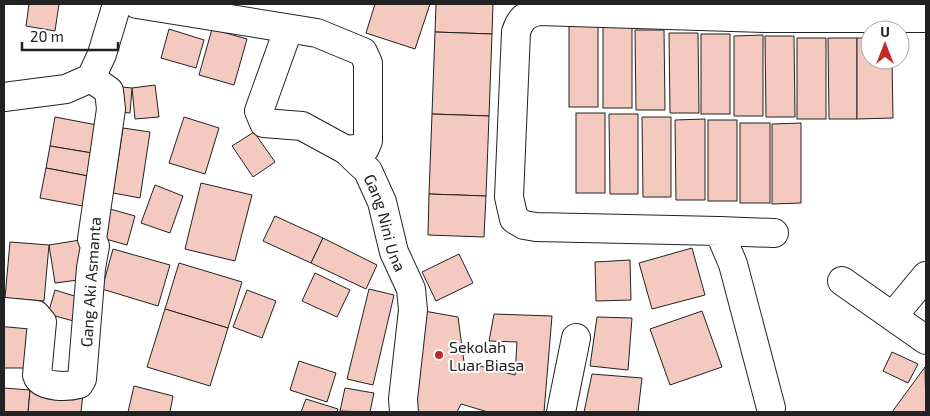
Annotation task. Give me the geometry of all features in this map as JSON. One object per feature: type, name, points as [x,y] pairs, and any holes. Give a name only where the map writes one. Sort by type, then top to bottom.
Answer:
[{"type":"street","points":[[4,98],[66,89],[91,78],[102,54],[117,4]]},
{"type":"street","points":[[137,4],[251,21],[288,30],[317,33],[346,43],[363,52],[368,63],[368,141],[365,148],[346,150]]},
{"type":"street","points":[[774,233],[536,227],[524,225],[514,219],[509,197],[516,32],[519,22],[529,13],[539,11],[766,18],[926,18]]},
{"type":"street","name":"Gang Nini Una","points":[[288,30],[259,111],[260,117],[264,122],[302,126],[346,150],[368,171],[382,202],[394,252],[411,289],[413,310],[403,399],[404,412]]},
{"type":"street","name":"Gang Aki Asmanta","points":[[4,312],[36,315],[42,322],[37,375],[39,380],[44,384],[79,384],[82,378],[91,268],[95,246],[92,239],[111,109],[109,91],[91,78]]},
{"type":"street","points":[[719,232],[732,264],[771,408]]},
{"type":"street","points":[[893,316],[926,276]]},
{"type":"street","points":[[842,281],[926,340]]},
{"type":"street","points":[[561,412],[576,338]]},
{"type":"building","points":[[29,4],[59,4],[55,31],[26,26]]},
{"type":"building","points":[[375,4],[430,4],[415,49],[366,33]]},
{"type":"building","points":[[436,4],[493,4],[492,34],[435,32]]},
{"type":"building","points":[[569,26],[598,26],[598,107],[569,107]]},
{"type":"building","points":[[603,27],[632,27],[632,108],[603,108]]},
{"type":"building","points":[[169,29],[204,40],[196,68],[161,58]]},
{"type":"building","points":[[212,29],[247,39],[234,85],[199,75]]},
{"type":"building","points":[[635,30],[664,30],[665,110],[636,110]]},
{"type":"building","points":[[435,32],[492,34],[489,116],[432,114]]},
{"type":"building","points":[[669,33],[698,33],[699,113],[670,113]]},
{"type":"building","points":[[701,34],[730,34],[730,114],[701,114]]},
{"type":"building","points":[[763,35],[763,116],[734,116],[734,36]]},
{"type":"building","points":[[765,36],[794,36],[795,117],[766,117]]},
{"type":"building","points":[[797,38],[826,38],[826,119],[797,119]]},
{"type":"building","points":[[828,38],[857,38],[857,119],[829,119]]},
{"type":"building","points":[[857,38],[860,38],[860,70],[892,70],[893,118],[857,119]]},
{"type":"building","points":[[155,85],[159,117],[135,119],[132,88]]},
{"type":"building","points":[[122,87],[132,88],[130,113],[120,112]]},
{"type":"building","points":[[576,113],[605,113],[605,193],[576,193]]},
{"type":"building","points":[[432,114],[489,116],[486,196],[429,194]]},
{"type":"building","points":[[609,114],[638,114],[638,194],[610,194]]},
{"type":"building","points":[[55,117],[97,125],[92,153],[50,146]]},
{"type":"building","points":[[184,117],[219,128],[205,174],[169,163]]},
{"type":"building","points":[[642,117],[671,117],[671,197],[643,197]]},
{"type":"building","points":[[705,119],[705,200],[676,200],[675,120]]},
{"type":"building","points":[[708,120],[737,120],[737,201],[708,201]]},
{"type":"building","points":[[740,123],[770,123],[770,203],[740,203]]},
{"type":"building","points":[[801,123],[801,203],[772,204],[772,124]]},
{"type":"building","points":[[123,128],[150,132],[140,198],[113,193]]},
{"type":"building","points":[[254,132],[275,162],[253,177],[232,146]]},
{"type":"building","points":[[50,146],[92,153],[88,176],[46,168]]},
{"type":"building","points":[[46,168],[88,176],[83,206],[40,198]]},
{"type":"building","points":[[201,183],[252,195],[235,261],[185,249]]},
{"type":"building","points":[[155,185],[183,196],[170,233],[141,223]]},
{"type":"building","points":[[429,194],[486,196],[484,237],[428,235]]},
{"type":"building","points":[[110,209],[135,216],[127,245],[102,238]]},
{"type":"building","points":[[275,216],[323,238],[311,263],[263,241]]},
{"type":"building","points":[[323,238],[377,265],[366,289],[311,263]]},
{"type":"building","points":[[80,240],[86,279],[55,283],[49,245]]},
{"type":"building","points":[[10,242],[49,245],[44,301],[5,298]]},
{"type":"building","points":[[692,248],[705,295],[652,309],[639,263]]},
{"type":"building","points":[[113,249],[170,265],[158,306],[102,289]]},
{"type":"building","points":[[459,254],[473,283],[436,301],[422,272]]},
{"type":"building","points":[[630,260],[631,300],[596,301],[595,262]]},
{"type":"building","points":[[179,263],[242,282],[228,328],[165,309]]},
{"type":"building","points":[[315,273],[350,290],[337,317],[302,301]]},
{"type":"building","points":[[369,289],[394,295],[373,385],[347,379]]},
{"type":"building","points":[[55,290],[84,299],[77,322],[48,314]]},
{"type":"building","points":[[247,290],[276,301],[262,338],[233,327]]},
{"type":"building","points":[[165,309],[228,328],[210,386],[147,367]]},
{"type":"building","name":"Sekolah Luar Biasa","points":[[424,311],[458,317],[464,362],[515,375],[517,342],[489,341],[494,314],[552,316],[544,412],[488,412],[461,404],[457,412],[406,412]]},
{"type":"building","points":[[702,311],[722,367],[670,385],[650,329]]},
{"type":"building","points":[[597,317],[632,318],[628,370],[590,366]]},
{"type":"building","points":[[4,322],[31,323],[30,368],[4,368]]},
{"type":"building","points":[[892,352],[918,364],[908,383],[883,371]]},
{"type":"building","points":[[299,361],[336,373],[327,402],[290,390]]},
{"type":"building","points":[[925,367],[926,412],[892,412]]},
{"type":"building","points":[[592,374],[642,378],[638,412],[584,412]]},
{"type":"building","points":[[134,386],[173,396],[170,412],[128,412]]},
{"type":"building","points":[[4,388],[30,390],[28,412],[4,412]]},
{"type":"building","points":[[345,388],[374,393],[370,412],[340,411]]},
{"type":"building","points":[[30,390],[83,393],[81,412],[28,412]]},
{"type":"building","points":[[306,399],[338,409],[337,412],[301,412]]},
{"type":"place","name":"Sekolah Luar Biasa","points":[[439,355]]}]
